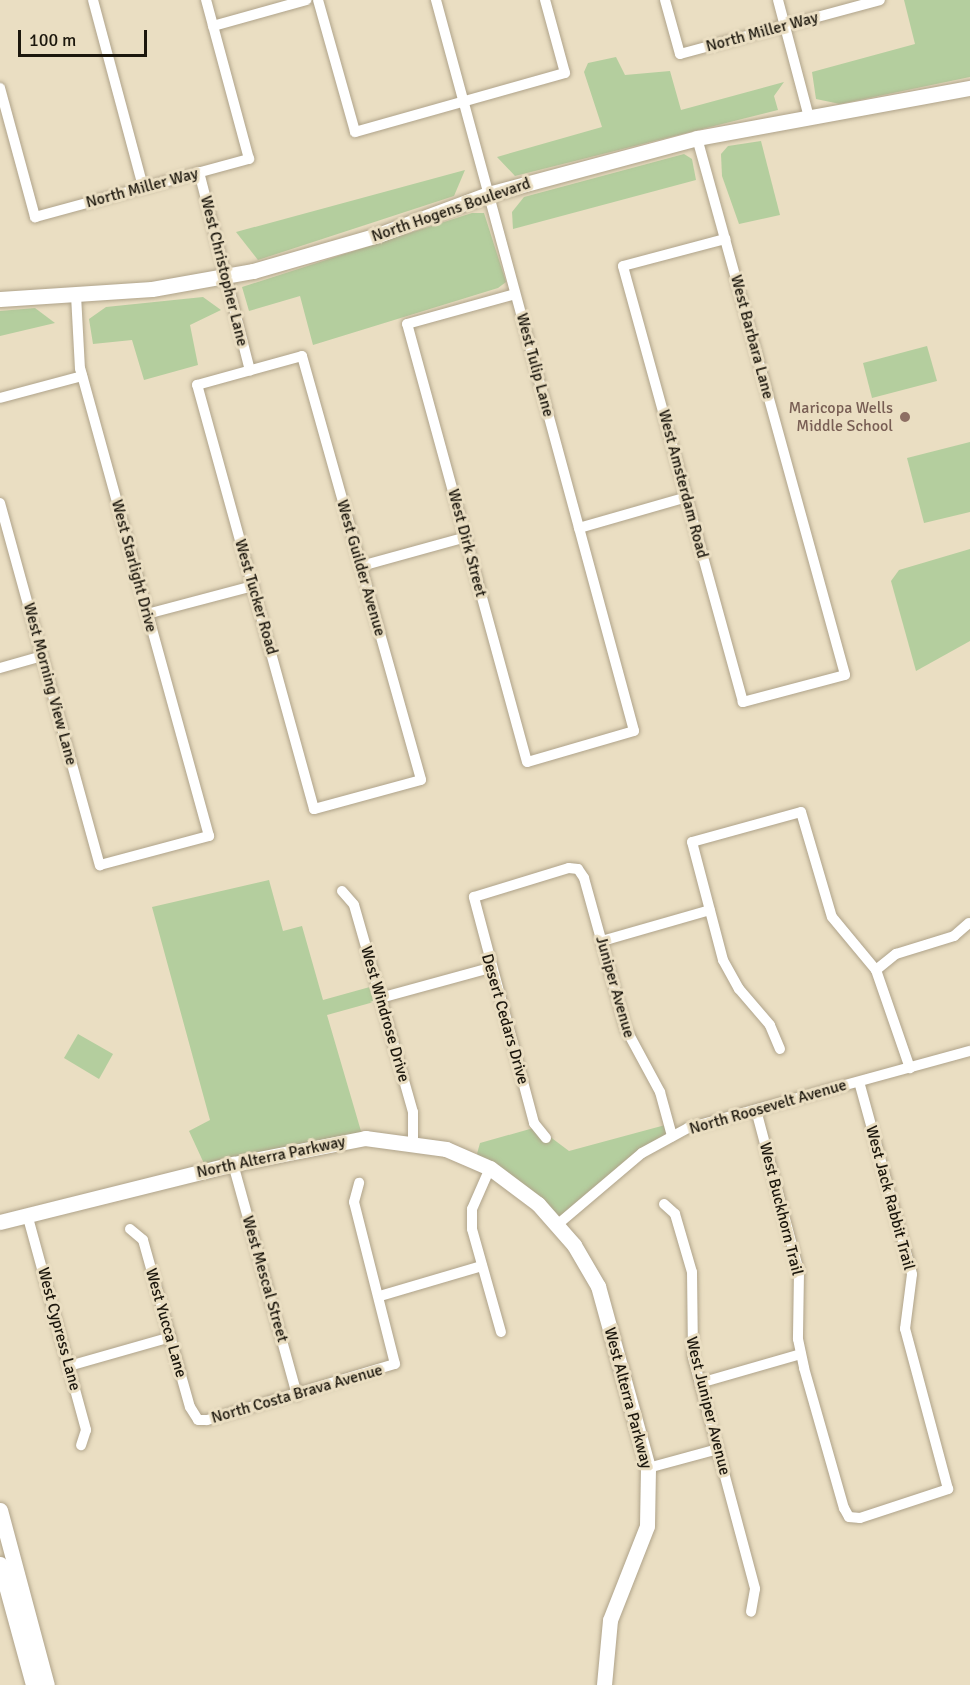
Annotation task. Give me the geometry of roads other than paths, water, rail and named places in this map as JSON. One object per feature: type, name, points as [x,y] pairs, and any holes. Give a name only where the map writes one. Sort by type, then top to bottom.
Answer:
[{"type":"street","points":[[93,0],[143,188]]},
{"type":"street","points":[[206,0],[213,26],[306,0]]},
{"type":"street","points":[[318,0],[355,132],[566,74],[545,0]]},
{"type":"street","name":"West Tulip Lane","points":[[436,0],[634,730],[527,762]]},
{"type":"street","name":"North Miller Way","points":[[665,0],[680,54],[880,0]]},
{"type":"street","points":[[778,0],[809,117]]},
{"type":"street","name":"North Miller Way","points":[[0,88],[35,217],[249,159],[213,26]]},
{"type":"street","name":"North Hogens Boulevard","points":[[0,299],[76,294],[225,276],[305,258],[488,195],[698,138],[970,88]]},
{"type":"street","name":"West Barbara Lane","points":[[698,138],[845,675],[743,702]]},
{"type":"street","name":"West Christopher Lane","points":[[199,172],[250,371]]},
{"type":"street","name":"West Amsterdam Road","points":[[725,239],[623,266],[743,702]]},
{"type":"street","name":"West Starlight Drive","points":[[76,294],[82,376],[209,836],[100,865]]},
{"type":"street","name":"West Dirk Street","points":[[515,294],[407,324],[527,762]]},
{"type":"street","name":"West Guilder Avenue","points":[[250,371],[302,356],[421,780],[314,809]]},
{"type":"street","name":"West Tucker Road","points":[[250,371],[197,385],[314,809]]},
{"type":"street","points":[[0,398],[82,376]]},
{"type":"street","points":[[579,528],[687,497]]},
{"type":"street","name":"West Morning View Lane","points":[[0,503],[100,865]]},
{"type":"street","points":[[361,566],[465,537]]},
{"type":"street","points":[[147,614],[253,586]]},
{"type":"street","points":[[0,668],[42,656]]},
{"type":"street","points":[[780,1049],[770,1025],[739,989],[723,960],[692,842],[801,812],[832,917],[876,970],[910,1068]]},
{"type":"street","name":"Desert Cedars Drive","points":[[546,1138],[534,1123],[490,968],[474,897],[480,891],[578,868]]},
{"type":"street","name":"Juniper Avenue","points":[[578,868],[602,941],[626,1029],[660,1092],[672,1136]]},
{"type":"street","name":"West Windrose Drive","points":[[342,891],[354,905],[413,1112],[413,1141]]},
{"type":"street","points":[[602,941],[710,910]]},
{"type":"street","points":[[876,970],[896,954],[954,936],[969,923]]},
{"type":"street","points":[[380,998],[490,968]]},
{"type":"street","name":"North Roosevelt Avenue","points":[[557,1225],[642,1153],[672,1136],[756,1110],[970,1052]]},
{"type":"street","name":"West Jack Rabbit Trail","points":[[849,1517],[860,1518],[948,1490],[905,1329],[912,1274],[859,1082]]},
{"type":"street","name":"West Buckhorn Trail","points":[[756,1110],[800,1272],[801,1354],[849,1517]]},
{"type":"street","name":"North Alterra Parkway","points":[[0,1222],[233,1164],[346,1140],[413,1141],[489,1168],[557,1225]]},
{"type":"street","name":"West Mescal Street","points":[[233,1164],[297,1395]]},
{"type":"street","points":[[489,1168],[472,1209],[482,1266],[501,1332]]},
{"type":"street","points":[[359,1183],[354,1202],[380,1296],[482,1266]]},
{"type":"street","name":"West Juniper Avenue","points":[[664,1204],[675,1214],[692,1272],[689,1333],[700,1383],[756,1589],[751,1612]]},
{"type":"street","name":"West Cypress Lane","points":[[27,1214],[86,1430],[81,1445]]},
{"type":"street","name":"West Alterra Parkway","points":[[557,1225],[597,1286],[648,1468],[647,1526],[610,1620],[604,1685]]},
{"type":"street","name":"West Yucca Lane","points":[[130,1229],[143,1240],[198,1420]]},
{"type":"street","name":"North Costa Brava Avenue","points":[[198,1420],[297,1395],[396,1364],[380,1296]]},
{"type":"street","points":[[69,1366],[171,1336]]},
{"type":"street","points":[[700,1383],[801,1354]]},
{"type":"street","points":[[648,1468],[718,1449]]},
{"type":"street","points":[[0,1510],[47,1685]]},
{"type":"street","points":[[0,1564],[33,1685]]},
{"type":"place","name":"Maricopa Wells Middle School","points":[[905,417]]}]
